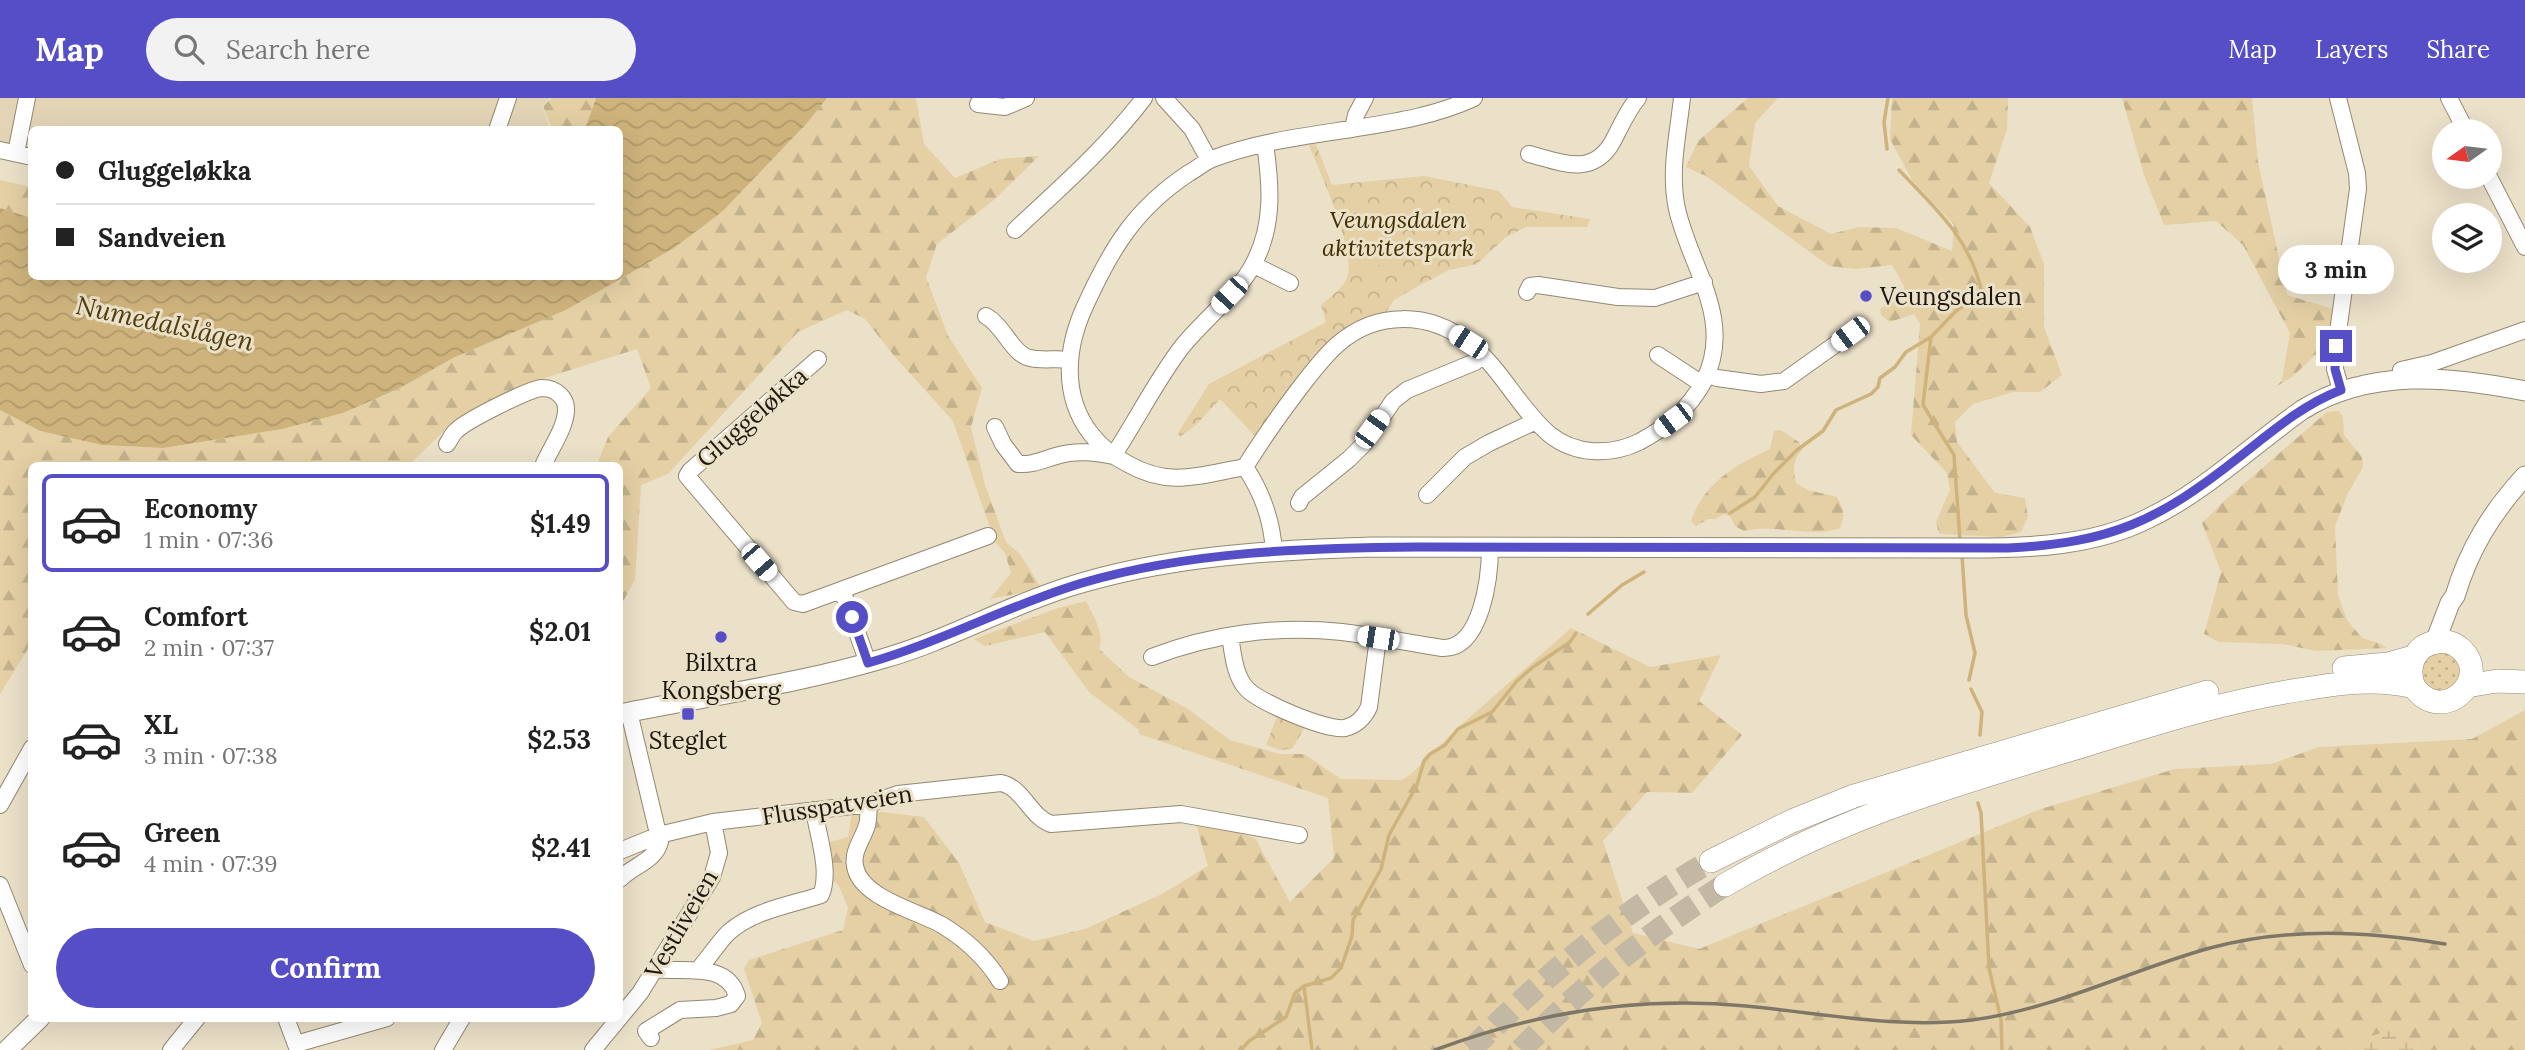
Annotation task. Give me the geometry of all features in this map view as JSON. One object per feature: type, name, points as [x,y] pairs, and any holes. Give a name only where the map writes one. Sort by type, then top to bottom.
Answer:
[{"type":"highway","points":[[2453,649],[2471,673],[2468,686],[2457,697],[2443,702],[2428,700],[2414,687],[2410,672],[2413,657],[2421,648],[2453,649],[2503,670],[2525,672]]},
{"type":"highway","points":[[1711,861],[1792,821],[1854,796],[2172,702],[2255,681],[2388,664],[2413,657]]},
{"type":"highway","points":[[1725,885],[1802,843],[1882,809],[2162,721],[2251,698],[2313,687],[2375,681],[2414,687]]},
{"type":"highway","points":[[2468,686],[2497,681],[2525,682]]},
{"type":"main road","points":[[624,713],[807,678],[868,663],[935,641],[1055,591],[1150,566],[1274,552],[1372,547],[2008,548],[2081,540],[2134,525],[2169,508],[2302,410],[2341,390],[2372,383],[2429,378],[2478,381],[2523,392]]},
{"type":"main road","points":[[2453,649],[2455,596],[2475,544],[2488,521],[2522,480]]},
{"type":"main road","points":[[7,1050],[36,1022]]},
{"type":"street","points":[[16,153],[27,98]]},
{"type":"street","points":[[498,126],[508,98]]},
{"type":"street","points":[[978,104],[1005,107],[1026,98]]},
{"type":"street","points":[[1015,230],[1124,125],[1144,98]]},
{"type":"street","points":[[1164,98],[1192,129],[1209,160]]},
{"type":"street","points":[[1353,128],[1365,98]]},
{"type":"street","points":[[1474,98],[1433,113],[1265,144],[1209,160],[1170,186],[1120,237],[1082,311],[1071,345],[1071,386],[1076,408],[1093,437],[1113,456],[1142,472],[1172,480],[1245,467],[1282,412],[1329,353],[1349,336],[1390,319],[1421,320],[1452,332],[1492,363],[1536,421],[1571,447],[1601,452],[1622,449],[1653,434],[1687,408],[1705,379],[1713,352],[1715,321],[1704,282],[1685,234],[1675,192],[1674,169],[1682,98]]},
{"type":"street","points":[[1529,154],[1571,166],[1594,160],[1612,143],[1631,106],[1639,98]]},
{"type":"street","points":[[2338,98],[2357,173],[2358,189],[2336,346],[2335,369],[2341,390]]},
{"type":"street","points":[[2449,98],[2460,119]]},
{"type":"street","points":[[1113,456],[1179,351],[1254,265],[1266,232],[1270,205],[1265,144]]},
{"type":"street","points":[[2495,189],[2525,247]]},
{"type":"street","points":[[1254,265],[1290,284]]},
{"type":"street","points":[[1527,292],[1530,286],[1538,285],[1618,297],[1655,298],[1704,282]]},
{"type":"street","points":[[986,316],[996,321],[1019,352],[1029,358],[1069,360]]},
{"type":"street","points":[[2401,370],[2432,363],[2525,330]]},
{"type":"street","points":[[1658,355],[1705,379],[1761,384],[1784,381],[1850,334]]},
{"type":"street","points":[[1299,503],[1364,443],[1393,401],[1407,390],[1475,362],[1482,355]]},
{"type":"street","name":"Gluggeløkka","points":[[818,359],[687,476],[794,602],[803,604],[842,590]]},
{"type":"street","points":[[447,444],[454,432],[464,424],[527,393],[540,388],[551,390],[560,394],[566,409],[562,426],[545,462]]},
{"type":"street","points":[[1427,495],[1465,457],[1536,421]]},
{"type":"street","points":[[995,427],[1018,464],[1031,465],[1056,456],[1084,451],[1113,456]]},
{"type":"street","points":[[1245,467],[1255,481],[1269,516],[1274,552]]},
{"type":"street","points":[[868,663],[842,590],[988,536]]},
{"type":"street","points":[[1152,657],[1176,648],[1230,636],[1270,631],[1315,630],[1442,648],[1455,647],[1464,643],[1474,626],[1485,591],[1490,546]]},
{"type":"street","points":[[1230,636],[1237,670],[1247,689],[1273,705],[1337,728],[1362,720],[1369,708],[1378,638]]},
{"type":"street","points":[[623,875],[654,856],[660,842],[624,713]]},
{"type":"street","points":[[0,805],[28,755]]},
{"type":"street","name":"Flusspatveien","points":[[623,850],[659,835],[713,822],[869,804],[898,794],[994,783],[1006,783],[1014,788],[1038,816],[1051,824],[1181,814],[1299,835]]},
{"type":"street","points":[[869,804],[867,826],[855,857],[855,868],[860,880],[873,891],[918,912],[965,941],[992,967],[1000,981]]},
{"type":"street","points":[[698,970],[728,933],[743,923],[759,914],[821,895],[825,886],[814,810]]},
{"type":"street","name":"Vestliveien","points":[[623,1016],[655,969],[715,868],[719,844],[713,822]]},
{"type":"street","points":[[0,885],[28,955]]},
{"type":"street","points":[[651,1038],[646,1031],[680,1010],[716,1008],[731,1004],[737,996],[735,987],[728,979],[710,971],[674,972],[655,969]]},
{"type":"street","points":[[171,1050],[194,1022]]},
{"type":"street","points":[[288,1022],[297,1047],[375,1022]]},
{"type":"street","points":[[443,1050],[460,1022]]},
{"type":"street","name":"Vestliveien","points":[[593,1050],[617,1022]]},
{"type":"shaded area","points":[[0,98],[550,98],[542,106],[549,126],[28,126],[28,149],[0,143]]},
{"type":"green space","points":[[552,98],[596,98],[586,126],[551,126],[543,106]]},
{"type":"green space","points":[[827,98],[916,98],[924,144],[955,178],[1000,159],[1039,156],[995,199],[937,244],[926,277],[948,336],[982,388],[971,427],[985,485],[1006,542],[1020,554],[1042,589],[990,599],[1011,573],[1005,553],[995,542],[953,421],[895,357],[865,319],[847,310],[798,332],[668,474],[641,485],[635,580],[623,602],[623,462],[598,462],[608,437],[651,388],[637,349],[529,383],[451,424],[412,462],[28,462],[28,649],[0,694],[0,410],[40,431],[102,445],[163,448],[282,429],[343,413],[400,388],[453,358],[566,310],[618,280],[623,280],[623,277],[674,248],[723,211],[807,123]]},
{"type":"green space","points":[[1748,98],[1778,98],[1755,123],[1749,166],[1778,206],[1831,234],[1859,227],[1896,228],[1952,251],[1954,225],[1912,180],[1890,139],[1892,98],[2008,98],[2007,129],[1989,183],[2030,227],[2044,264],[2044,327],[2062,375],[2040,392],[2013,392],[1973,404],[1955,422],[1957,442],[1995,493],[2025,498],[2028,517],[2021,532],[2002,537],[1939,534],[1936,522],[1950,490],[1947,473],[1911,435],[1920,324],[1914,314],[1890,322],[1881,315],[1880,309],[1903,294],[1904,286],[1892,265],[1856,269],[1829,266],[1706,176],[1686,167],[1698,141]]},
{"type":"green space","points":[[2122,98],[2252,98],[2258,162],[2287,295],[2343,312],[2344,328],[2292,377],[2277,386],[2282,380],[2290,333],[2243,245],[2216,221],[2164,225],[2144,175]]},
{"type":"green space","name":"Veungsdalen aktivitetspark","points":[[1315,142],[1332,185],[1424,176],[1499,191],[1512,207],[1590,219],[1587,227],[1526,227],[1506,237],[1477,264],[1449,270],[1394,300],[1384,315],[1372,319],[1258,435],[1254,435],[1220,399],[1196,425],[1180,437],[1178,433],[1209,384],[1326,322],[1321,305],[1340,289],[1347,278],[1349,266],[1342,231],[1308,143]]},
{"type":"green space","points":[[0,180],[28,186],[28,217],[0,208]]},
{"type":"green space","points":[[1384,215],[1398,259],[1368,269],[1354,225]]},
{"type":"green space","points":[[2339,411],[2343,417],[2344,435],[2362,457],[2363,467],[2348,493],[2335,526],[2338,595],[2347,620],[2362,638],[2387,648],[2316,651],[2282,644],[2219,642],[2204,634],[2221,572],[2202,523],[2327,412]]},
{"type":"green space","points":[[1780,430],[1799,442],[1802,450],[1794,465],[1796,483],[1808,490],[1837,497],[1843,512],[1840,528],[1817,532],[1768,529],[1744,531],[1735,526],[1731,517],[1724,514],[1696,526],[1691,521],[1712,486],[1733,469],[1770,449],[1774,431]]},
{"type":"green space","points":[[1086,601],[1099,631],[1099,649],[1129,677],[1188,709],[1230,740],[1280,754],[1304,754],[1341,779],[1402,780],[1571,628],[1650,667],[1721,655],[1699,701],[1742,735],[1692,793],[1647,792],[1603,841],[1633,933],[1699,949],[2041,809],[2175,769],[2271,764],[2319,747],[2472,739],[2525,710],[2525,1050],[2420,1050],[2416,1041],[2359,1039],[2349,1050],[709,1050],[753,1040],[762,1023],[744,969],[749,960],[843,930],[848,908],[839,886],[829,877],[823,844],[848,837],[852,813],[881,812],[924,817],[959,863],[985,922],[1034,941],[1085,929],[1162,894],[1208,866],[1194,817],[1255,838],[1290,902],[1334,858],[1328,798],[1139,734],[1138,729],[1089,692],[1045,632],[985,646],[974,639],[1058,608]]},
{"type":"green space","points":[[2441,653],[2454,659],[2460,672],[2454,685],[2441,691],[2428,685],[2422,672],[2428,659]]},
{"type":"green space","points":[[1277,717],[1305,727],[1292,749],[1280,750],[1266,745]]},
{"type":"green space","points":[[2394,1030],[2416,1041],[2420,1050],[2349,1050],[2359,1039]]},
{"type":"water","points":[[596,98],[827,98],[807,123],[723,211],[674,248],[623,277],[623,126],[586,126]]},
{"type":"water","name":"Numedalslågen","points":[[0,208],[28,217],[28,280],[618,280],[566,310],[453,358],[400,388],[343,413],[282,429],[163,448],[102,445],[40,431],[0,410]]},
{"type":"waterway","points":[[1887,149],[1884,122],[1888,98]]},
{"type":"waterway","points":[[1730,513],[1755,497],[1797,450],[1823,431],[1836,410],[1871,394],[1878,387],[1880,378],[1895,367],[1906,352],[1931,337],[1981,289],[1959,238],[1899,170]]},
{"type":"waterway","points":[[1931,337],[1923,405],[1954,455],[1960,540]]},
{"type":"waterway","points":[[1962,555],[1966,615],[1975,653],[1969,680]]},
{"type":"waterway","points":[[1588,614],[1622,585],[1644,572]]},
{"type":"waterway","points":[[1241,1050],[1249,1041],[1286,1017],[1295,993],[1304,986],[1331,978],[1341,968],[1352,936],[1353,920],[1381,869],[1389,835],[1417,785],[1424,761],[1445,745],[1458,729],[1492,712],[1517,681],[1570,642],[1576,633]]},
{"type":"waterway","points":[[1971,689],[1982,712],[1980,735]]},
{"type":"waterway","points":[[1978,803],[1981,813],[1989,968],[2001,1020],[2002,1050]]},
{"type":"waterway","points":[[1304,986],[1312,1050]]},
{"type":"tunnel","points":[[1471,1050],[1526,996],[1585,947],[1646,902],[1711,861]]},
{"type":"tunnel","points":[[1521,1050],[1544,1026],[1618,961],[1725,885]]},
{"type":"railway","points":[[1435,1050],[1511,1026],[1550,1017],[1588,1010],[1666,1003],[1746,1006],[1915,1023],[1972,1020],[2033,1007],[2180,957],[2240,941],[2328,933],[2386,936],[2445,944]]},
{"type":"place","name":"Veungsdalen","points":[[1866,296]]},
{"type":"place","name":"Bilxtra Kongsberg","points":[[721,637]]},
{"type":"place","name":"Steglet","points":[[688,714]]},
{"type":"route","points":[[852,617],[868,663],[935,641],[1055,591],[1082,583],[1172,562],[1237,555],[1326,548],[2008,548],[2054,545],[2113,533],[2147,520],[2201,486],[2302,410],[2341,390],[2335,369],[2336,346]]}]
